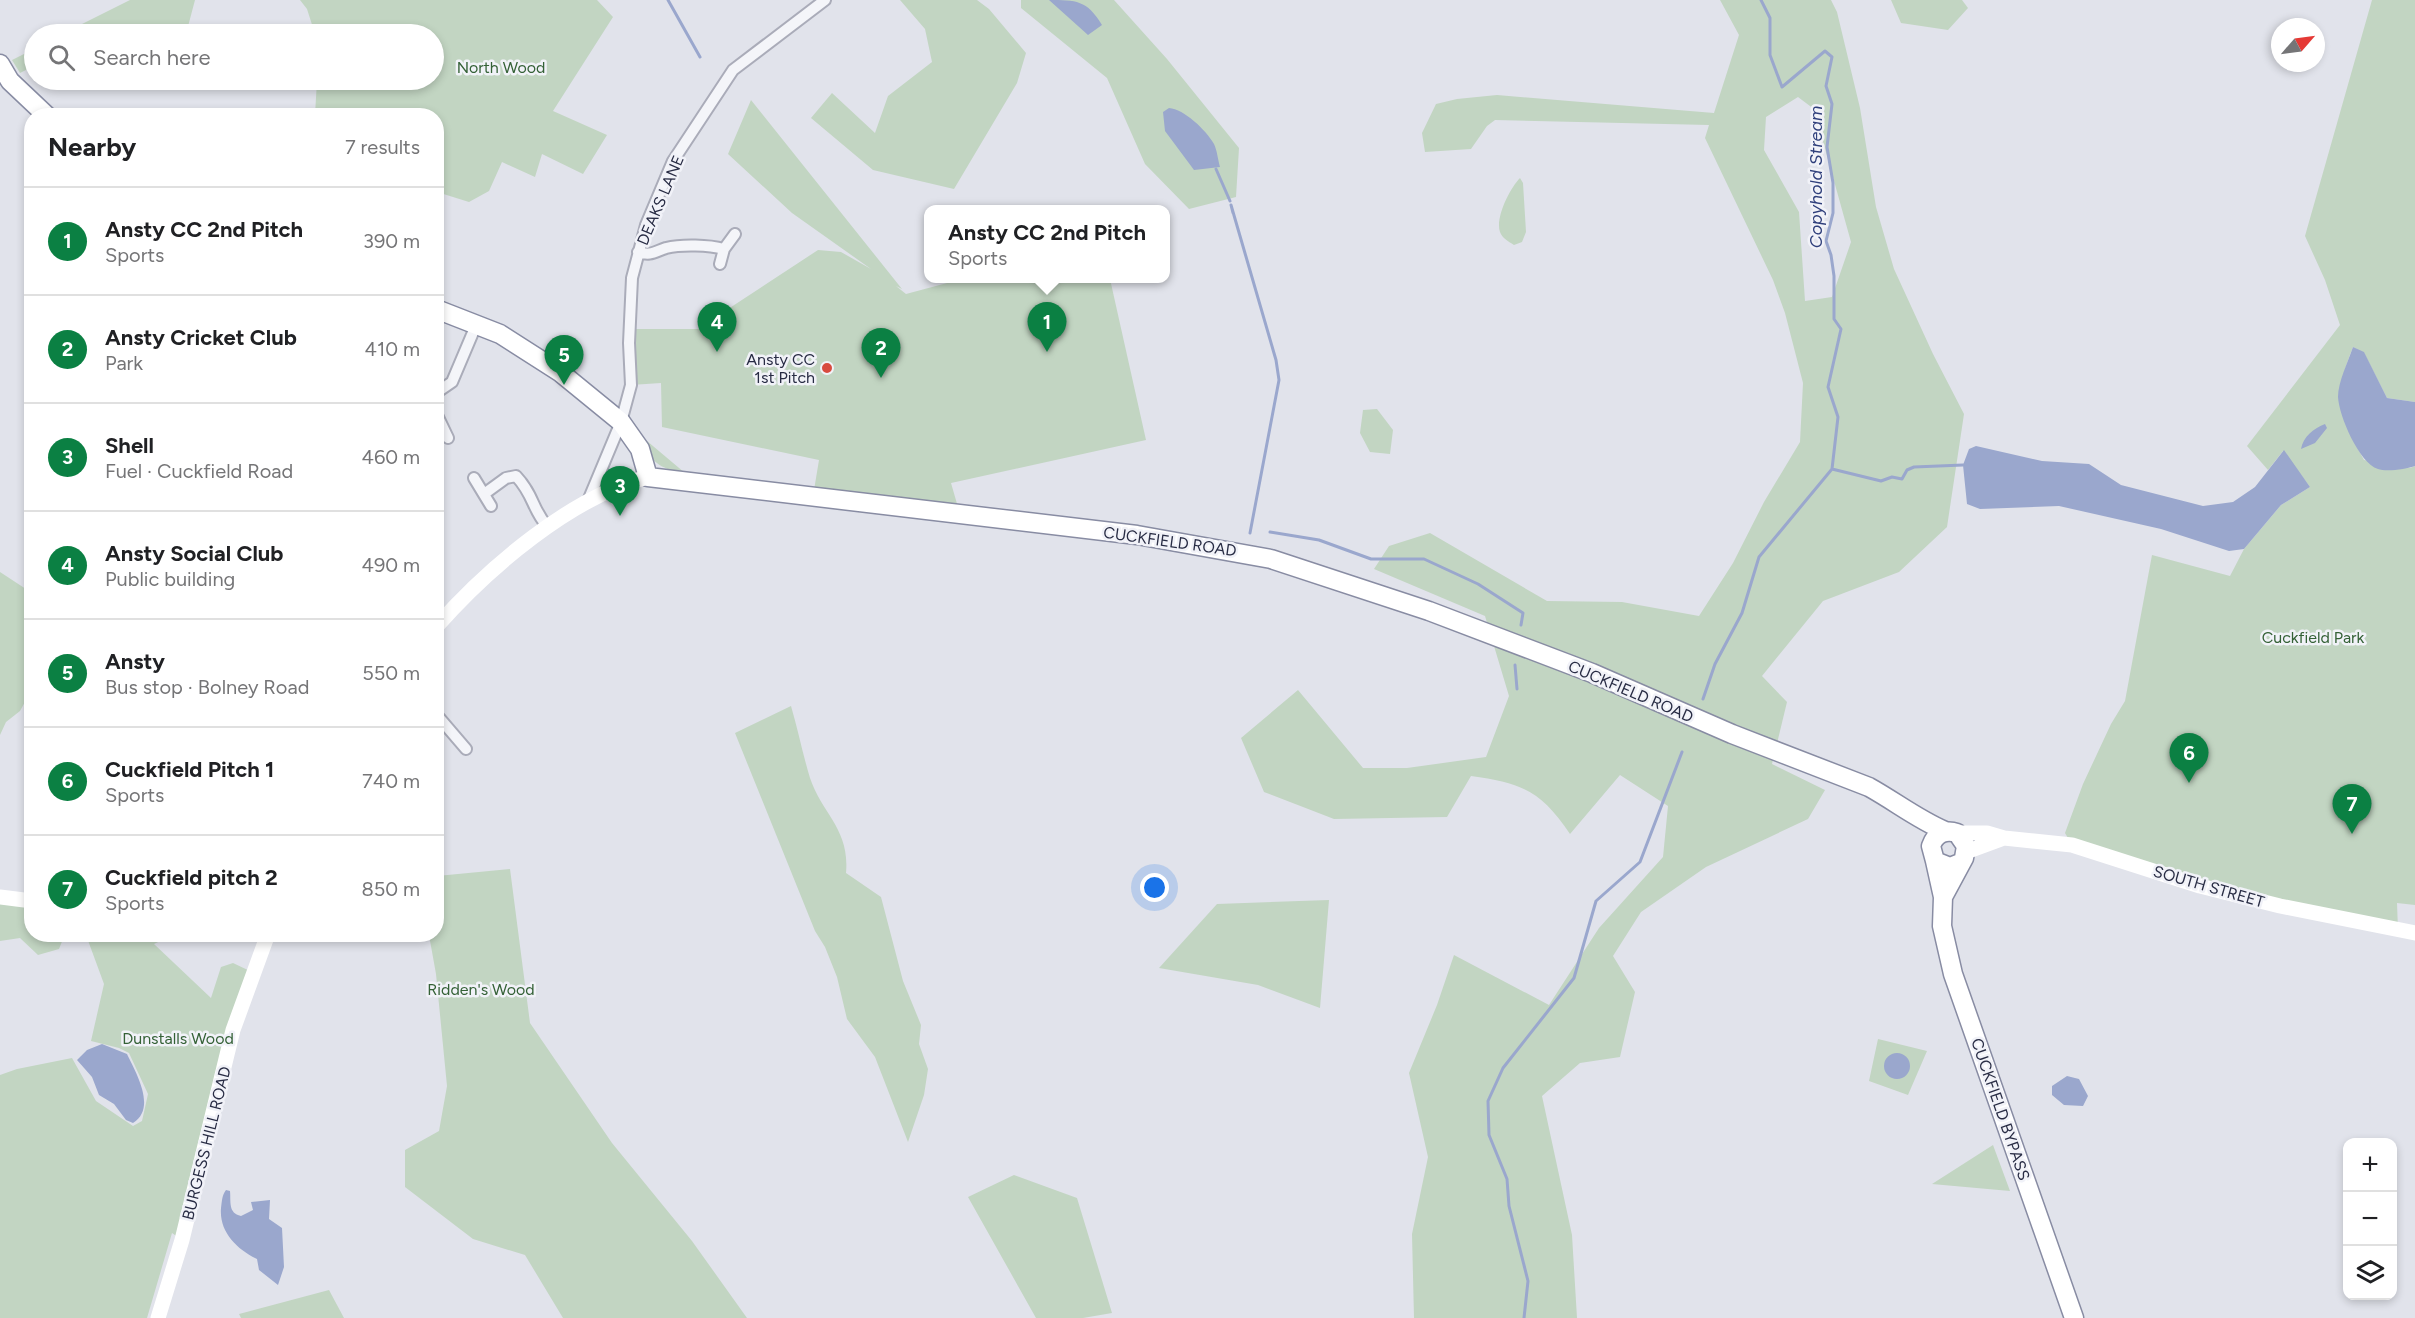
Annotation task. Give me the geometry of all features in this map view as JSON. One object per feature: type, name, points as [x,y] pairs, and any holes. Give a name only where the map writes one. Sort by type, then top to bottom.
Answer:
[{"type":"highway","points":[[0,64],[10,81],[39,108]]},
{"type":"highway","points":[[444,312],[500,334],[561,373],[621,422],[640,449],[648,477]]},
{"type":"highway","name":"CUCKFIELD ROAD","points":[[648,477],[1137,535],[1271,559],[1429,611],[1592,673],[1732,734],[1869,787],[1889,798],[1907,813],[1951,832]]},
{"type":"highway","name":"CUCKFIELD ROAD","points":[[1907,813],[1933,855]]},
{"type":"highway","points":[[1951,832],[1964,841],[1963,857],[1950,867],[1933,855],[1934,838],[1951,832]]},
{"type":"highway","name":"CUCKFIELD BYPASS","points":[[1933,855],[1943,897],[1942,926],[1953,974],[2074,1318]]},
{"type":"highway","name":"CUCKFIELD BYPASS","points":[[1943,897],[1963,857]]},
{"type":"main road","name":"CUCKFIELD ROAD","points":[[444,619],[505,561],[547,526],[609,490],[648,477]]},
{"type":"main road","name":"SOUTH STREET","points":[[1951,832],[1988,833],[2004,838],[2072,845],[2200,886],[2280,906],[2415,933]]},
{"type":"main road","name":"SOUTH STREET","points":[[1963,857],[2004,838]]},
{"type":"main road","points":[[0,897],[24,900]]},
{"type":"main road","name":"BURGESS HILL ROAD","points":[[158,1318],[182,1240],[233,1030],[265,942]]},
{"type":"street","name":"DEAKS LANE","points":[[588,501],[621,422],[630,385],[632,278],[646,225],[674,161],[733,70],[825,0]]},
{"type":"street","points":[[720,264],[724,249],[735,234]]},
{"type":"street","points":[[639,252],[650,255],[666,248],[713,246],[724,249]]},
{"type":"street","points":[[444,388],[452,382],[477,323]]},
{"type":"street","points":[[444,430],[448,438]]},
{"type":"street","points":[[484,494],[506,478],[516,476],[534,500],[537,514],[547,526]]},
{"type":"street","points":[[474,478],[491,507]]},
{"type":"street","points":[[444,723],[466,749]]},
{"type":"green space","points":[[130,0],[195,0],[189,24],[82,24]]},
{"type":"green space","name":"North Wood","points":[[300,0],[597,0],[613,17],[553,111],[607,135],[583,174],[542,154],[535,177],[502,162],[489,191],[469,202],[444,194],[444,108],[315,108],[316,90],[444,90],[444,24],[312,24],[307,9]]},
{"type":"green space","points":[[900,0],[977,0],[989,9],[1026,53],[1017,83],[954,189],[873,170],[811,118],[832,93],[875,133],[888,96],[932,62],[925,29]]},
{"type":"green space","points":[[1021,0],[1114,0],[1167,59],[1239,148],[1236,197],[1189,209],[1145,164],[1107,78],[1021,8]]},
{"type":"green space","points":[[1720,0],[1831,0],[1837,12],[1860,108],[1876,207],[1894,269],[1933,354],[1964,414],[1947,527],[1899,572],[1823,601],[1762,676],[1787,702],[1772,764],[1825,790],[1808,819],[1706,867],[1641,912],[1613,956],[1635,992],[1620,1057],[1580,1063],[1542,1096],[1572,1235],[1577,1318],[1414,1318],[1412,1234],[1428,1157],[1409,1073],[1437,1005],[1454,955],[1549,1005],[1599,928],[1663,857],[1668,806],[1620,775],[1570,834],[1560,819],[1529,792],[1504,782],[1471,776],[1447,817],[1334,819],[1264,792],[1241,738],[1298,690],[1363,768],[1407,768],[1486,757],[1509,696],[1485,616],[1374,569],[1389,546],[1430,533],[1547,601],[1622,602],[1699,616],[1733,563],[1764,502],[1800,442],[1803,383],[1785,313],[1773,280],[1705,138],[1709,125],[1495,120],[1487,126],[1471,149],[1425,152],[1422,133],[1436,104],[1457,99],[1497,95],[1714,113],[1739,35]],"holes":[[[1798,97],[1814,109],[1851,242],[1832,297],[1805,301],[1799,212],[1764,150],[1766,117]]]},
{"type":"green space","points":[[1891,0],[1962,0],[1968,8],[1948,30],[1901,23]]},
{"type":"green space","name":"Cuckfield Park","points":[[2372,0],[2415,0],[2415,402],[2387,398],[2364,353],[2353,347],[2346,365],[2340,393],[2348,429],[2364,460],[2410,468],[2415,466],[2415,905],[2397,903],[2398,930],[2072,845],[2065,833],[2083,784],[2111,724],[2125,701],[2152,555],[2230,576],[2244,549],[2281,505],[2310,487],[2283,451],[2268,470],[2247,446],[2340,325],[2325,280],[2305,236]]},
{"type":"green space","points":[[24,54],[24,71],[20,73],[12,60]]},
{"type":"green space","points":[[751,100],[902,289],[896,286],[906,294],[947,283],[1111,283],[1146,440],[951,483],[960,514],[813,496],[819,460],[662,427],[661,383],[631,385],[629,329],[705,329],[719,315],[818,250],[841,252],[871,269],[792,213],[728,154]]},
{"type":"green space","points":[[1520,178],[1523,183],[1526,232],[1522,242],[1514,245],[1501,234],[1499,226],[1501,211]]},
{"type":"green space","points":[[1377,409],[1393,430],[1390,454],[1370,452],[1360,433],[1363,410]]},
{"type":"green space","points":[[647,441],[685,473],[665,468],[654,460],[650,455]]},
{"type":"green space","points":[[0,572],[24,588],[24,704],[20,711],[6,722],[0,735]]},
{"type":"green space","points":[[791,706],[810,778],[821,802],[840,833],[844,845],[846,873],[881,897],[903,981],[921,1025],[919,1044],[928,1069],[924,1095],[908,1142],[875,1057],[847,1019],[837,977],[825,947],[815,931],[735,733]]},
{"type":"green space","name":"Ridden's Wood","points":[[510,869],[530,1023],[612,1143],[692,1241],[747,1318],[563,1318],[525,1255],[473,1239],[405,1187],[405,1150],[439,1131],[447,1086],[436,974],[430,942],[444,942],[444,875]]},
{"type":"green space","points":[[0,895],[24,900],[24,942],[20,938],[0,941]]},
{"type":"green space","points":[[1329,900],[1320,1008],[1258,985],[1159,968],[1217,904]]},
{"type":"green space","points":[[24,942],[62,942],[59,949],[38,955]]},
{"type":"green space","name":"Dunstalls Wood","points":[[89,942],[158,942],[154,944],[211,998],[221,967],[233,963],[252,972],[182,1240],[172,1233],[147,1318],[0,1318],[0,1075],[17,1069],[72,1058],[96,1101],[133,1126],[142,1121],[148,1094],[129,1053],[91,1041],[104,984]]},
{"type":"green space","points":[[1878,1039],[1927,1051],[1908,1095],[1869,1081]]},
{"type":"green space","points":[[1993,1145],[2010,1191],[1932,1184]]},
{"type":"green space","points":[[1014,1175],[1077,1198],[1112,1313],[1083,1318],[1036,1318],[968,1197]]},
{"type":"green space","points":[[329,1290],[344,1318],[241,1318],[239,1314]]},
{"type":"water","points":[[1049,0],[1080,3],[1097,17],[1102,25],[1088,35]]},
{"type":"water","points":[[1169,108],[1188,116],[1206,133],[1215,146],[1220,167],[1194,170],[1165,131],[1163,112]]},
{"type":"water","points":[[2353,347],[2364,352],[2387,398],[2415,402],[2415,466],[2396,470],[2378,469],[2364,458],[2351,438],[2339,405],[2338,391]]},
{"type":"water","points":[[2325,424],[2327,428],[2315,443],[2301,449],[2310,434]]},
{"type":"water","points":[[1976,446],[2042,461],[2089,464],[2121,485],[2203,506],[2233,502],[2255,487],[2284,450],[2310,487],[2281,505],[2244,549],[2229,551],[2161,529],[2059,506],[1980,509],[1967,504],[1963,465],[1969,449]]},
{"type":"water","points":[[102,1044],[127,1054],[139,1080],[144,1100],[143,1109],[140,1117],[133,1123],[126,1120],[114,1104],[99,1095],[92,1077],[77,1060],[87,1050]]},
{"type":"water","points":[[1897,1053],[1906,1057],[1910,1066],[1906,1075],[1897,1079],[1888,1075],[1884,1066],[1888,1057]]},
{"type":"water","points":[[2067,1076],[2079,1079],[2088,1096],[2083,1106],[2064,1105],[2052,1095],[2052,1086]]},
{"type":"water","points":[[226,1190],[230,1191],[232,1210],[241,1216],[253,1210],[251,1202],[270,1200],[269,1219],[282,1228],[284,1267],[278,1285],[259,1270],[257,1259],[236,1245],[226,1232],[221,1217],[221,1208]]},
{"type":"waterway","points":[[668,0],[700,57]]},
{"type":"waterway","name":"Copyhold Stream","points":[[1703,699],[1715,664],[1742,613],[1759,557],[1832,469],[1838,417],[1828,387],[1841,329],[1834,319],[1834,276],[1826,241],[1833,213],[1833,183],[1827,147],[1832,104],[1826,86],[1832,57],[1825,51],[1782,87],[1770,55],[1770,18],[1761,0]]},
{"type":"waterway","points":[[1216,169],[1230,201]]},
{"type":"waterway","points":[[1233,213],[1231,205],[1276,360],[1279,380],[1250,533]]},
{"type":"waterway","points":[[1832,469],[1881,481],[1892,477],[1902,479],[1907,470],[1914,467],[1963,465]]},
{"type":"waterway","points":[[1270,532],[1319,540],[1371,559],[1424,559],[1478,584],[1523,613],[1521,625]]},
{"type":"waterway","points":[[1515,665],[1517,689]]},
{"type":"waterway","name":"Copyhold Stream","points":[[1524,1318],[1528,1281],[1509,1206],[1507,1179],[1489,1135],[1488,1101],[1503,1068],[1574,978],[1596,901],[1640,862],[1682,752]]},
{"type":"place","name":"Ansty Social Club","points":[[717,352]]},
{"type":"place","name":"Ansty CC 2nd Pitch","points":[[1047,352]]},
{"type":"place","name":"Ansty CC 1st Pitch","points":[[827,368]]},
{"type":"place","name":"Ansty Cricket Club","points":[[881,378]]},
{"type":"place","name":"Ansty","points":[[564,385]]},
{"type":"place","name":"Shell","points":[[620,516]]},
{"type":"place","name":"Cuckfield Pitch 1","points":[[2189,783]]},
{"type":"place","name":"Cuckfield pitch 2","points":[[2352,834]]}]
